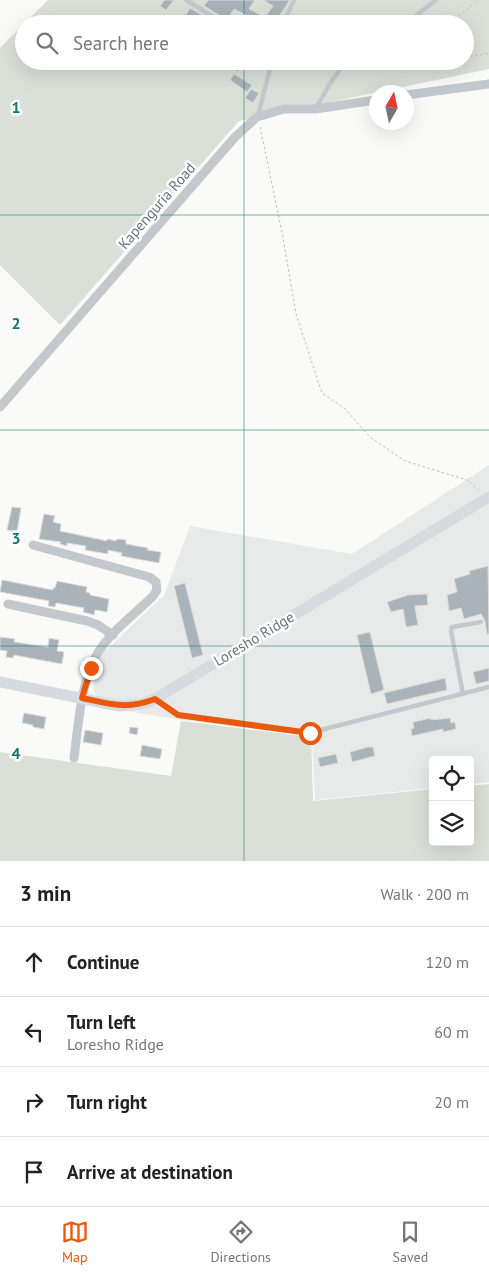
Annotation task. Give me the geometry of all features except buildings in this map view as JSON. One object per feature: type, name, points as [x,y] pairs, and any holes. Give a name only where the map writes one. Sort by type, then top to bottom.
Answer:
[{"type":"street","points":[[414,94],[489,84]]},
{"type":"street","name":"Kapenguria Road","points":[[0,407],[235,137],[257,117],[284,109],[315,109],[369,101]]},
{"type":"street","name":"Loresho Ridge","points":[[0,682],[119,706],[142,704],[155,699],[489,497]]},
{"type":"street","points":[[33,545],[149,577],[156,582],[157,590],[153,596],[113,635],[96,655],[82,698],[74,758]]},
{"type":"street","points":[[8,604],[87,621],[98,625],[113,635]]},
{"type":"lane","points":[[186,0],[211,15]]},
{"type":"lane","points":[[287,15],[294,0]]},
{"type":"lane","points":[[417,15],[436,0]]},
{"type":"lane","points":[[257,117],[270,70]]},
{"type":"lane","points":[[315,109],[340,70]]},
{"type":"lane","points":[[463,694],[451,632],[452,627],[481,622]]},
{"type":"lane","points":[[155,699],[178,715],[310,733],[489,687]]},
{"type":"path","points":[[458,15],[477,0]]},
{"type":"path","points":[[474,56],[489,53]]},
{"type":"path","points":[[257,117],[282,232],[296,314],[322,393],[345,409],[370,437],[405,461],[467,480],[489,497]]},
{"type":"shaded area","points":[[48,0],[489,0],[489,69],[412,85],[369,85],[369,94],[239,121],[60,325],[0,265],[0,48],[15,33],[15,70],[474,70],[474,15],[33,15]]},
{"type":"shaded area","points":[[489,465],[489,782],[474,784],[474,756],[429,756],[429,788],[315,800],[312,736],[175,719],[97,706],[99,702],[93,688],[100,656],[164,595],[190,526],[352,554]]},
{"type":"shaded area","points":[[181,721],[311,737],[313,801],[429,789],[429,846],[474,846],[474,786],[489,784],[489,861],[0,861],[0,752],[171,776]]},
{"type":"route","points":[[91,668],[82,698],[119,706],[142,704],[155,699],[178,715],[310,733]]}]
